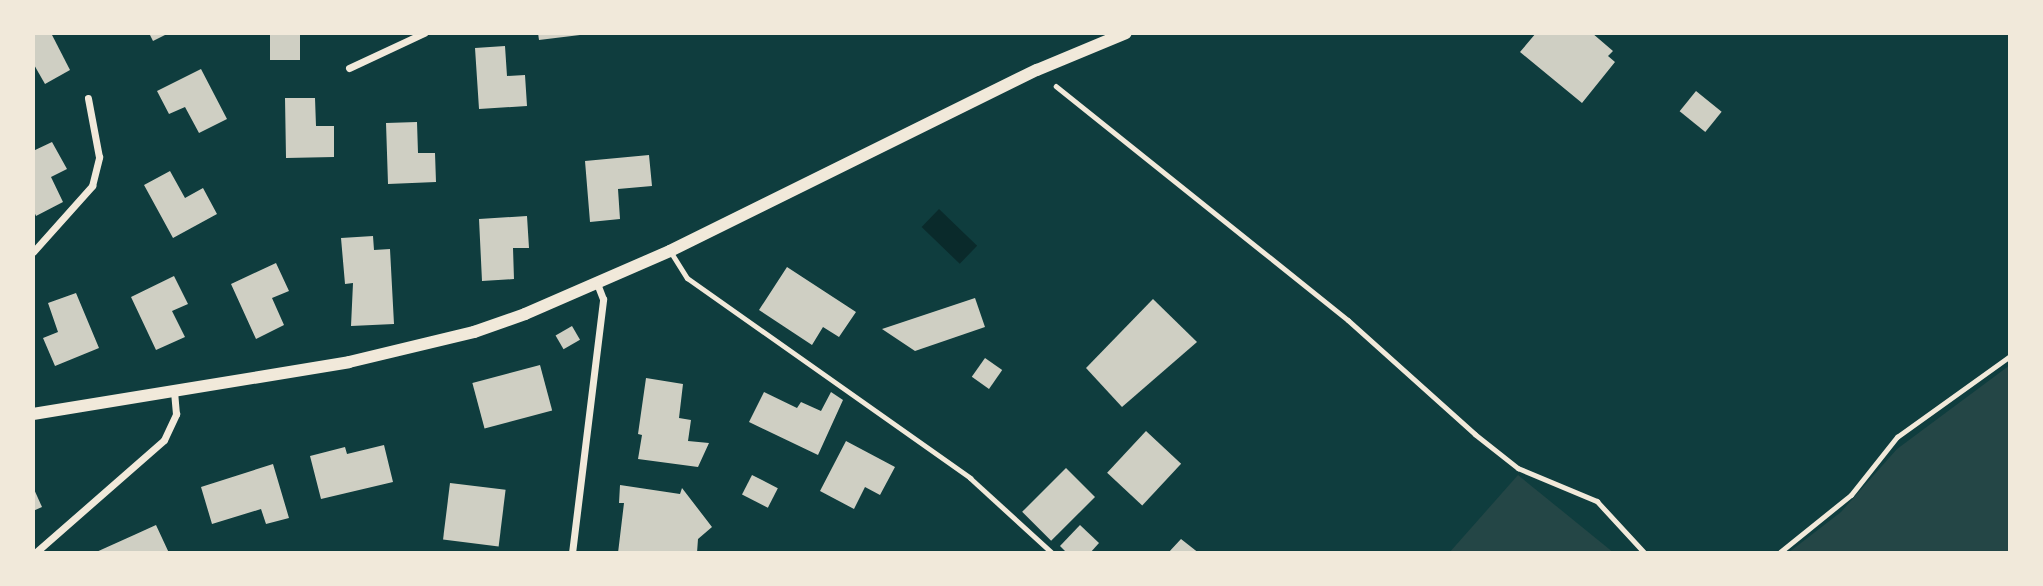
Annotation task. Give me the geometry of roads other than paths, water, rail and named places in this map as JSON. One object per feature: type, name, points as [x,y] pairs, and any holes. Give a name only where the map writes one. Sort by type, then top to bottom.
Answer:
[{"type":"street","points":[[349,68],[424,33]]},
{"type":"street","points":[[33,414],[349,362],[474,332],[670,251],[1037,70],[1126,33]]},
{"type":"street","points":[[33,252],[92,186],[99,157],[89,98]]},
{"type":"street","points":[[572,553],[603,299],[597,283]]},
{"type":"street","points":[[35,553],[164,440],[176,414],[174,392]]},
{"type":"lane","points":[[670,251],[687,278],[970,478],[1052,553]]}]
